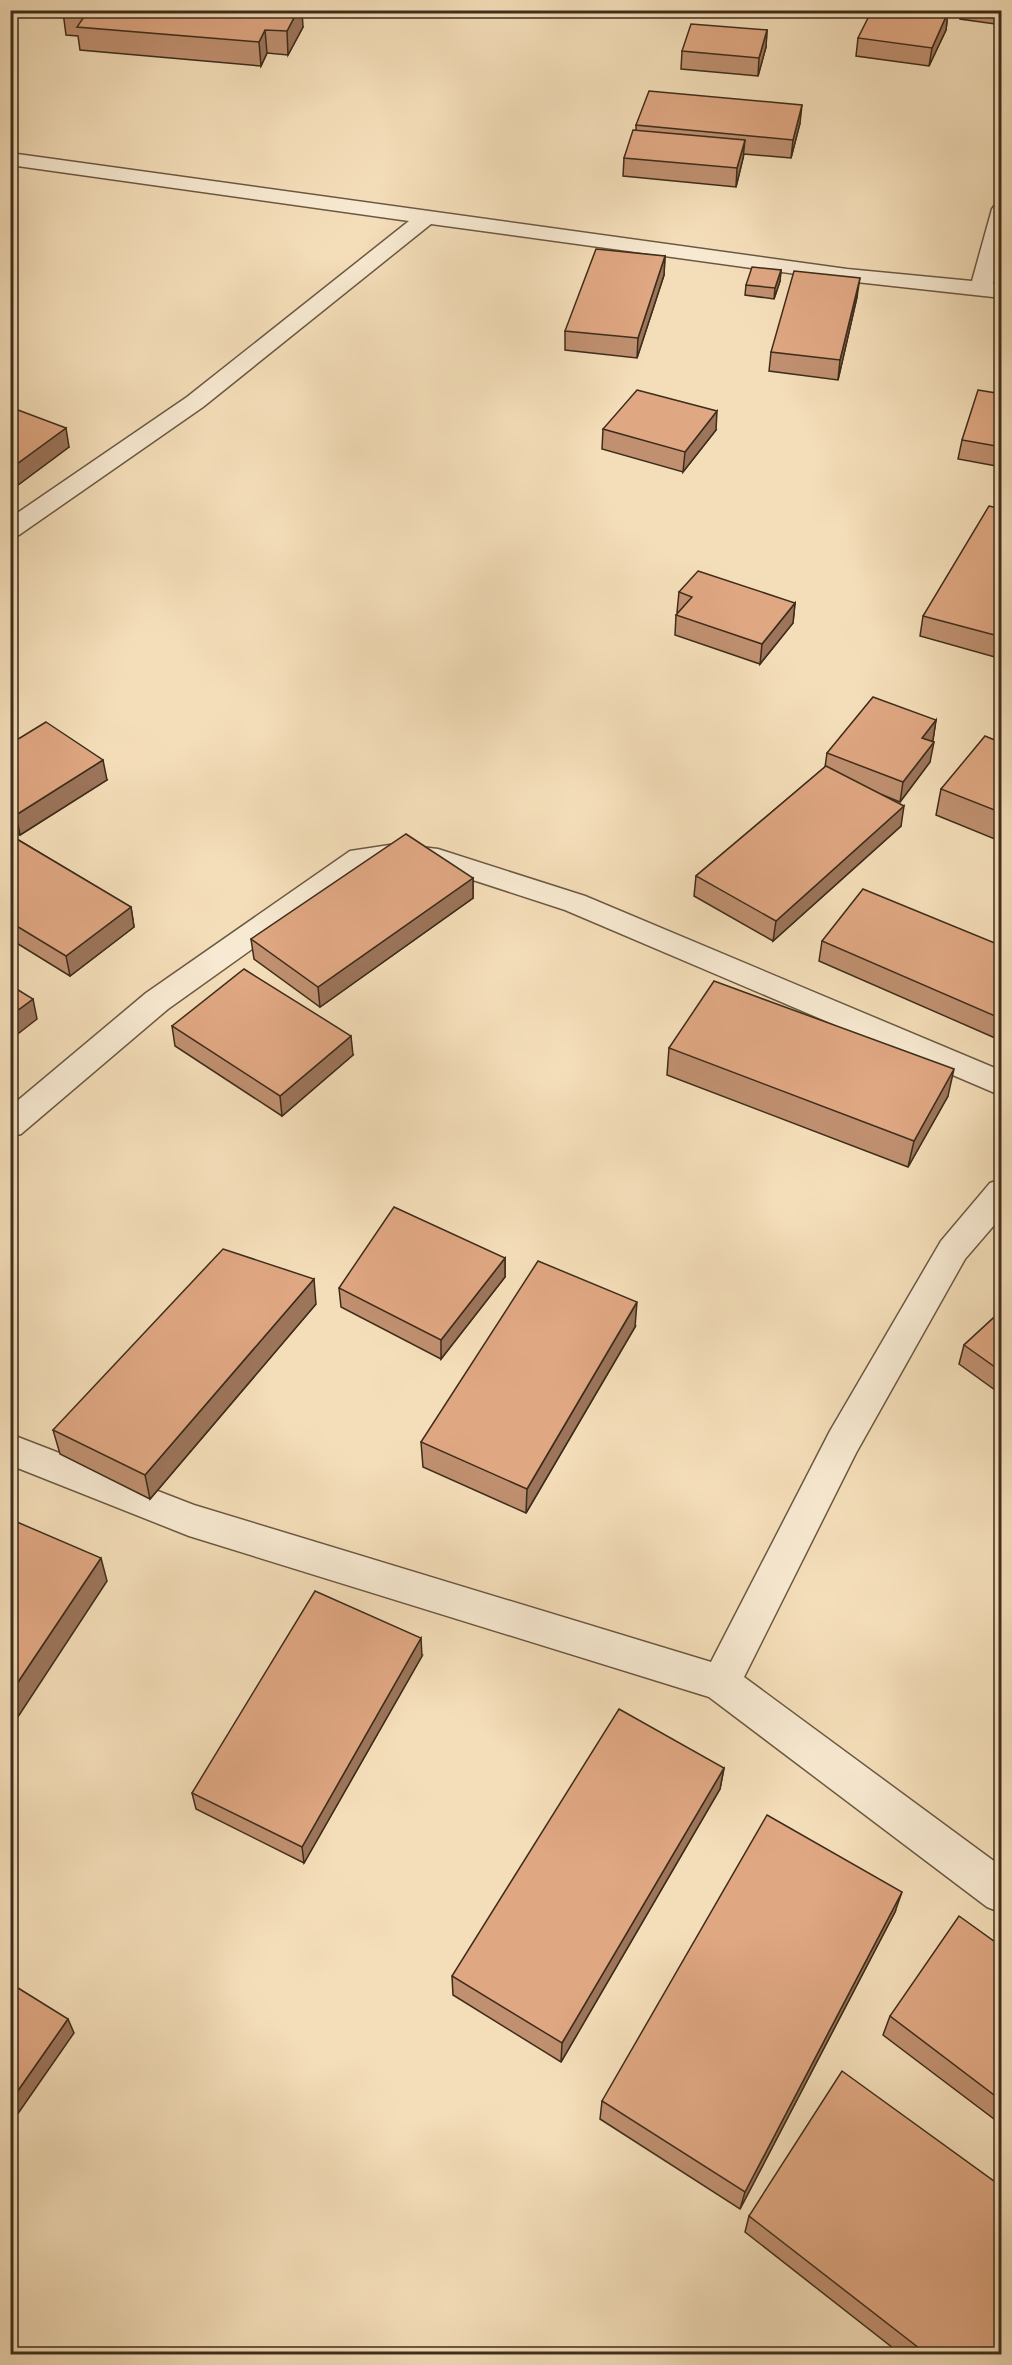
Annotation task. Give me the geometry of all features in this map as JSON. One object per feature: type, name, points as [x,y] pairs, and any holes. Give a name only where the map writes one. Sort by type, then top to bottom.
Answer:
[{"type":"street","points":[[10,159],[429,215],[847,275],[991,290],[1002,209]]},
{"type":"street","points":[[10,530],[195,402],[429,215]]},
{"type":"street","points":[[10,1125],[157,1001],[360,858],[396,854],[438,859],[575,903],[1002,1084]]},
{"type":"street","points":[[721,1683],[855,1422],[953,1250],[1002,1192]]},
{"type":"street","points":[[10,1449],[189,1520],[721,1683],[1002,1893]]},
{"type":"building","points":[[64,10],[298,10],[287,31],[265,30],[259,42],[77,27],[86,14],[63,12]]},
{"type":"building","points":[[872,10],[948,12],[932,48],[858,38]]},
{"type":"building","points":[[691,24],[767,30],[759,58],[682,51]]},
{"type":"building","points":[[649,91],[802,105],[793,140],[636,125]]},
{"type":"building","points":[[633,130],[745,140],[737,168],[624,158]]},
{"type":"building","points":[[596,249],[665,256],[638,338],[565,331]]},
{"type":"building","points":[[752,267],[781,270],[775,288],[746,285]]},
{"type":"building","points":[[794,271],[860,278],[840,360],[771,352]]},
{"type":"building","points":[[637,390],[717,411],[685,452],[603,429]]},
{"type":"building","points":[[978,390],[1002,394],[1002,447],[962,440]]},
{"type":"building","points":[[10,407],[66,428],[14,466],[10,464]]},
{"type":"building","points":[[989,506],[1002,509],[1002,637],[923,616]]},
{"type":"building","points":[[698,571],[795,603],[762,644],[676,615],[692,597],[679,592]]},
{"type":"building","points":[[873,697],[936,720],[922,738],[934,742],[903,782],[827,753]]},
{"type":"building","points":[[46,722],[103,760],[16,815],[10,812],[10,744]]},
{"type":"building","points":[[985,736],[1002,743],[1002,813],[941,789]]},
{"type":"building","points":[[826,766],[904,806],[776,921],[696,876]]},
{"type":"building","points":[[406,834],[473,878],[318,987],[251,939]]},
{"type":"building","points":[[10,835],[131,907],[66,956],[10,922]]},
{"type":"building","points":[[863,889],[1002,946],[1002,1019],[822,941]]},
{"type":"building","points":[[244,969],[351,1036],[280,1096],[172,1026]]},
{"type":"building","points":[[714,981],[954,1069],[914,1141],[669,1048]]},
{"type":"building","points":[[10,985],[33,999],[10,1016]]},
{"type":"building","points":[[394,1207],[505,1258],[441,1340],[339,1288]]},
{"type":"building","points":[[223,1249],[314,1279],[145,1475],[53,1430]]},
{"type":"building","points":[[538,1261],[637,1302],[527,1489],[421,1442]]},
{"type":"building","points":[[1002,1310],[1002,1372],[964,1345]]},
{"type":"building","points":[[10,1519],[101,1558],[10,1694]]},
{"type":"building","points":[[315,1591],[421,1638],[302,1847],[192,1793]]},
{"type":"building","points":[[619,1709],[724,1768],[562,2043],[452,1976]]},
{"type":"building","points":[[767,1815],[902,1892],[745,2192],[602,2101]]},
{"type":"building","points":[[959,1916],[1002,1947],[1002,2101],[890,2016]]},
{"type":"building","points":[[10,1983],[68,2019],[10,2102]]},
{"type":"building","points":[[842,2071],[1002,2187],[1002,2355],[928,2355],[749,2216]]}]
